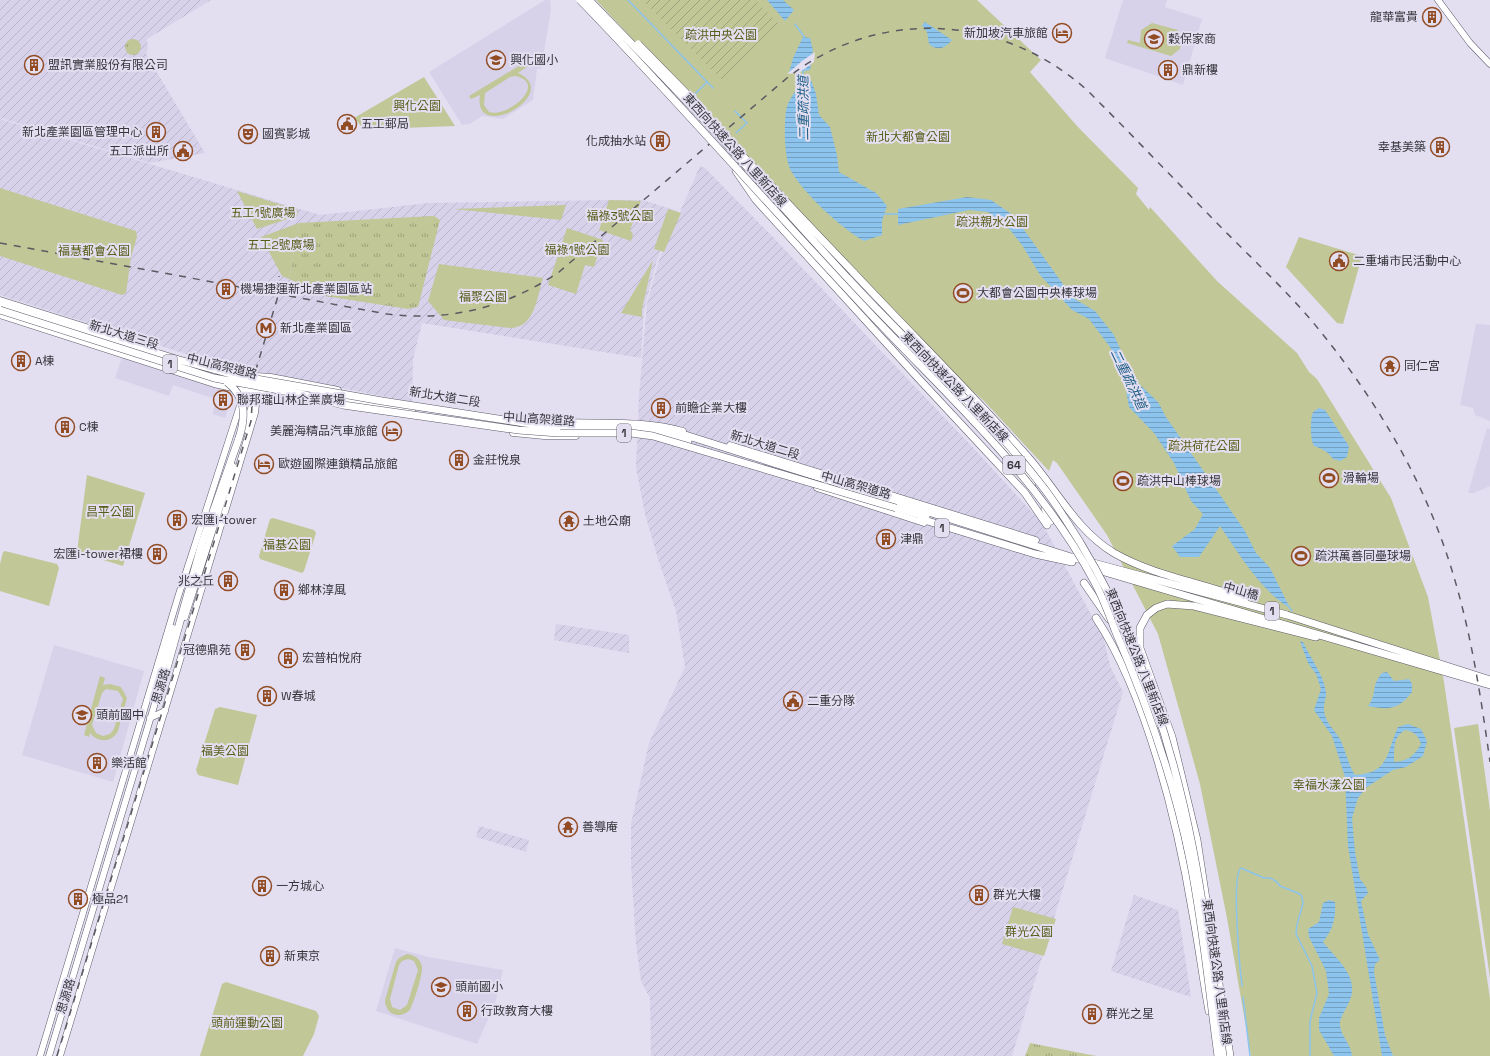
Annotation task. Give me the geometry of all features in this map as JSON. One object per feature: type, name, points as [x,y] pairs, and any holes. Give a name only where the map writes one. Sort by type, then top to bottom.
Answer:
[{"type":"highway","name":"東西向快速公路 八里新店線","points":[[580,0],[719,148],[798,237],[1012,462],[1061,526],[1094,582],[1146,702],[1167,768],[1191,863],[1218,1056]]},
{"type":"highway","name":"東西向快速公路 八里新店線","points":[[589,0],[717,134],[889,323],[1020,458],[1046,490],[1091,562],[1105,587],[1140,665],[1174,764],[1190,831],[1200,888],[1223,1056]]},
{"type":"highway","points":[[600,11],[621,27],[670,76],[767,182],[1029,458],[1071,514],[1100,542],[1114,553],[1144,567],[1236,596],[1287,615]]},
{"type":"highway","points":[[719,148],[756,200],[1025,493],[1049,523],[1023,470],[903,339],[853,272]]},
{"type":"highway","name":"中山高架道路","points":[[0,304],[176,359],[234,375],[382,401],[557,428],[633,427],[679,433],[1072,560]]},
{"type":"highway","name":"中山高架道路","points":[[0,310],[230,382],[287,391],[343,405],[497,428],[539,432],[631,433],[653,436],[1072,560]]},
{"type":"highway","points":[[162,686],[200,551],[239,438],[244,416],[244,409],[239,396],[229,384],[218,376],[176,359]]},
{"type":"highway","points":[[249,379],[259,379],[328,397],[415,412],[514,426],[557,428]]},
{"type":"highway","points":[[607,435],[628,432],[661,434],[802,476],[896,508]]},
{"type":"highway","points":[[859,485],[938,512],[1041,544],[1072,560]]},
{"type":"highway","points":[[853,499],[1035,554],[1072,560]]},
{"type":"highway","name":"中山橋","points":[[1072,560],[1287,615],[1471,676]]},
{"type":"highway","name":"中山橋","points":[[1072,560],[1365,647],[1471,676]]},
{"type":"highway","points":[[1084,583],[1124,642],[1136,665],[1163,739],[1188,826],[1200,859]]},
{"type":"highway","points":[[1230,1056],[1197,840],[1172,736],[1140,648],[1140,628],[1147,615],[1156,608],[1167,604],[1194,606],[1314,637],[1365,647]]},
{"type":"highway","points":[[1096,618],[1109,638],[1138,704],[1165,788],[1179,845],[1193,914],[1201,973],[1215,1040]]},
{"type":"highway","name":"1","points":[[1471,676],[1490,679]]},
{"type":"highway","name":"1","points":[[1471,676],[1490,685]]},
{"type":"main road","points":[[1438,0],[1470,43],[1490,64]]},
{"type":"main road","name":"新北大道三段","points":[[0,300],[249,379],[258,390]]},
{"type":"main road","name":"新北大道三段","points":[[0,307],[221,376],[249,379]]},
{"type":"main road","name":"新北大道三段","points":[[0,315],[214,384],[245,390],[258,390]]},
{"type":"main road","name":"思源路","points":[[40,1056],[159,660],[185,582],[208,501],[249,379]]},
{"type":"main road","name":"思源路","points":[[60,1056],[255,413],[259,379]]},
{"type":"main road","name":"新北大道二段","points":[[259,379],[436,408],[523,420],[554,423],[624,423],[665,427],[859,485]]},
{"type":"main road","name":"思源路","points":[[49,1056],[155,702],[162,686],[258,390]]},
{"type":"main road","name":"新北大道二段","points":[[258,390],[349,408],[522,434],[562,437],[607,435],[658,439],[853,499]]},
{"type":"main road","name":"1","points":[[859,485],[1036,540]]},
{"type":"main road","name":"1","points":[[853,499],[1031,556]]},
{"type":"main road","name":"思源路","points":[[155,702],[160,674],[182,599],[185,582]]},
{"type":"main road","points":[[150,718],[165,711]]},
{"type":"shaded area","points":[[0,0],[211,0],[147,39],[148,49],[146,54],[205,153],[150,163],[0,118]]},
{"type":"shaded area","name":"興化國小","points":[[545,0],[550,0],[551,10],[541,69],[537,69],[533,100],[503,119],[482,116],[470,124],[462,125],[429,72]]},
{"type":"shaded area","name":"穀保家商","points":[[1123,0],[1167,0],[1165,7],[1202,19],[1183,85],[1105,58]]},
{"type":"shaded area","points":[[0,119],[320,215],[429,203],[609,200],[642,200],[678,211],[657,260],[644,310],[641,358],[422,323],[413,359],[412,402],[271,374],[230,368],[0,295]]},
{"type":"shaded area","points":[[700,166],[705,168],[769,233],[978,453],[1042,523],[1104,639],[1110,666],[1123,692],[1012,1056],[651,1056],[650,998],[641,981],[636,944],[631,865],[631,824],[649,743],[685,667],[676,611],[658,559],[645,514],[636,467],[639,396],[647,303],[659,260]]},
{"type":"shaded area","points":[[1476,324],[1490,325],[1490,421],[1475,415],[1473,408],[1460,405]]},
{"type":"shaded area","points":[[122,357],[229,391],[233,395],[225,418],[213,414],[215,399],[173,385],[169,396],[115,378]]},
{"type":"shaded area","points":[[1487,428],[1490,429],[1490,486],[1474,493],[1468,493]]},
{"type":"shaded area","points":[[556,624],[629,635],[629,653],[554,640]]},
{"type":"shaded area","name":"頭前國中","points":[[54,645],[144,671],[113,782],[22,755]]},
{"type":"shaded area","points":[[479,826],[529,840],[526,852],[476,837]]},
{"type":"shaded area","points":[[1134,895],[1178,910],[1191,997],[1111,971]]},
{"type":"shaded area","name":"頭前國小","points":[[395,948],[429,957],[503,970],[495,1004],[477,1044],[376,1011]]},
{"type":"green space","name":"新北大都會公園","points":[[596,0],[977,0],[1041,60],[1030,72],[1077,126],[1138,188],[1136,194],[1149,210],[1150,207],[1217,281],[1297,353],[1309,372],[1317,379],[1391,498],[1428,597],[1444,682],[1490,999],[1490,1056],[1251,1056],[1227,918],[1200,784],[1158,634],[1107,535],[1057,463],[1053,460],[1049,471],[984,401],[915,341]]},
{"type":"green space","name":"疏洪中央公園","points":[[642,0],[755,0],[779,24],[723,81]]},
{"type":"green space","points":[[1152,23],[1178,30],[1182,39],[1180,49],[1171,56],[1127,43],[1128,40],[1140,43],[1141,30]]},
{"type":"green space","points":[[133,39],[139,41],[141,47],[139,53],[133,55],[127,53],[125,47],[127,41]]},
{"type":"green space","points":[[532,58],[534,62],[518,73],[529,82],[530,92],[524,102],[513,110],[501,115],[489,115],[481,109],[480,95],[471,99],[469,96]],"holes":[[[515,76],[524,80],[528,85],[527,92],[522,99],[506,110],[489,112],[484,105],[485,93],[510,77]]]},
{"type":"green space","name":"興化公園","points":[[424,77],[455,126],[402,128],[389,125],[362,127],[354,118]]},
{"type":"green space","name":"福慧都會公園","points":[[0,188],[136,231],[137,237],[131,257],[126,293],[122,295],[0,256]]},
{"type":"green space","name":"五工1號廣場","points":[[237,191],[298,210],[297,216],[257,229]]},
{"type":"green space","name":"福祿3號公園","points":[[609,200],[641,201],[630,230],[633,234],[631,241],[599,230]]},
{"type":"green space","points":[[566,205],[561,220],[454,209]]},
{"type":"green space","points":[[668,209],[681,213],[664,252],[654,249]]},
{"type":"green space","points":[[434,216],[440,220],[418,307],[408,309],[325,296],[289,279],[299,223]]},
{"type":"green space","name":"五工2號廣場","points":[[299,223],[289,279],[282,276],[261,237]]},
{"type":"green space","name":"福祿1號公園","points":[[567,228],[603,240],[594,267],[585,265],[576,294],[548,285]]},
{"type":"green space","points":[[1299,237],[1362,256],[1343,324],[1337,323],[1286,267]]},
{"type":"green space","points":[[653,260],[642,309],[642,317],[621,313]]},
{"type":"green space","name":"福聚公園","points":[[439,264],[543,278],[534,310],[525,322],[519,326],[511,328],[444,320],[428,301]]},
{"type":"green space","name":"昌平公園","points":[[87,475],[145,493],[123,566],[77,552]]},
{"type":"green space","name":"福基公園","points":[[273,518],[314,530],[316,533],[304,571],[302,573],[260,559],[259,556],[270,519]]},
{"type":"green space","points":[[5,551],[57,564],[59,568],[49,606],[0,591],[0,564],[3,552]]},
{"type":"green space","points":[[100,676],[105,678],[103,685],[110,684],[121,687],[127,698],[118,731],[112,738],[109,740],[101,740],[97,739],[90,733],[89,737],[84,735]],"holes":[[[106,689],[118,691],[123,699],[114,729],[110,734],[103,736],[96,733],[92,725],[102,693]]]},
{"type":"green space","name":"福美公園","points":[[220,707],[257,715],[238,785],[198,775],[196,770],[215,709]]},
{"type":"green space","points":[[1478,724],[1490,810],[1490,978],[1454,728]]},
{"type":"green space","name":"群光公園","points":[[1013,907],[1056,919],[1044,956],[1002,944]]},
{"type":"green space","points":[[407,954],[417,958],[421,962],[422,972],[416,995],[410,1010],[401,1015],[397,1015],[393,1014],[387,1009],[385,1000],[396,962],[399,958]],"holes":[[[408,959],[414,961],[418,970],[407,1005],[400,1010],[392,1007],[390,999],[399,965],[402,961]]]},
{"type":"green space","name":"頭前運動公園","points":[[226,982],[316,1011],[319,1016],[314,1034],[303,1056],[200,1056],[222,984]]},
{"type":"green space","points":[[1030,1043],[1096,1056],[1025,1056]]},
{"type":"water","points":[[767,0],[783,0],[794,10],[785,21]]},
{"type":"water","points":[[925,22],[952,40],[941,48],[935,48],[929,44],[927,32],[922,25]]},
{"type":"water","points":[[803,37],[810,38],[813,50],[810,70],[789,73],[793,58]]},
{"type":"water","points":[[811,80],[816,94],[819,115],[830,127],[837,155],[839,172],[876,193],[887,206],[882,221],[882,235],[864,241],[844,228],[814,200],[791,171],[787,158],[785,142],[786,111],[790,99],[801,81]]},
{"type":"water","points":[[967,197],[991,200],[1014,216],[1073,298],[1095,311],[1114,335],[1133,378],[1158,402],[1166,417],[1245,531],[1256,553],[1270,568],[1290,608],[1279,601],[1260,582],[1220,526],[1199,557],[1180,557],[1172,546],[1195,529],[1203,514],[1191,501],[1174,463],[1154,433],[1129,407],[1123,374],[1110,347],[1089,319],[1072,310],[1040,275],[1022,245],[1007,226],[988,212],[969,210],[898,225],[898,209]]},
{"type":"water","points":[[1319,408],[1325,410],[1349,446],[1347,457],[1340,461],[1333,459],[1325,451],[1314,446],[1311,420],[1313,412]]},
{"type":"water","points":[[1300,641],[1303,642],[1322,678],[1326,692],[1324,708],[1326,719],[1340,739],[1355,775],[1375,770],[1381,766],[1385,760],[1398,727],[1408,724],[1421,729],[1427,741],[1423,756],[1406,767],[1393,770],[1367,787],[1358,798],[1352,818],[1355,852],[1360,879],[1366,887],[1368,893],[1361,901],[1368,934],[1380,960],[1375,964],[1374,972],[1385,1035],[1393,1056],[1382,1056],[1348,846],[1345,777],[1332,736],[1314,710],[1321,689],[1316,674],[1308,663]],"holes":[[[1405,730],[1416,734],[1421,744],[1416,752],[1410,757],[1394,762],[1394,748],[1396,740],[1401,733]]]},
{"type":"water","points":[[1387,672],[1394,681],[1409,679],[1412,684],[1412,692],[1402,702],[1393,707],[1382,708],[1368,706],[1373,697],[1378,678],[1382,673]]},
{"type":"water","points":[[1329,900],[1335,902],[1335,914],[1329,933],[1323,942],[1342,964],[1350,977],[1352,984],[1352,995],[1340,1022],[1340,1027],[1350,1047],[1352,1056],[1334,1056],[1319,1030],[1319,1018],[1329,994],[1326,971],[1309,937],[1308,929],[1319,922],[1323,903]]},
{"type":"pier","points":[[815,52],[814,62],[799,73],[787,74],[802,61]]},
{"type":"waterway","points":[[628,0],[713,88]]},
{"type":"waterway","name":"二重疏洪道","points":[[795,24],[805,38]]},
{"type":"waterway","name":"二重疏洪道","points":[[803,70],[803,82]]},
{"type":"waterway","points":[[694,95],[707,82]]},
{"type":"waterway","points":[[735,111],[747,123],[736,133]]},
{"type":"waterway","name":"二重疏洪道","points":[[884,214],[900,214]]},
{"type":"waterway","name":"二重疏洪道","points":[[1289,607],[1292,611]]},
{"type":"waterway","points":[[1242,986],[1236,904],[1238,874],[1241,868],[1264,878],[1270,878],[1277,882],[1280,886],[1300,894],[1302,897],[1303,903],[1296,934],[1312,966],[1317,993],[1310,1021],[1310,1056]]},
{"type":"waterway","points":[[1243,997],[1250,1056]]},
{"type":"railway","points":[[0,243],[387,314],[433,316],[477,309],[499,303],[519,294],[540,284],[559,272],[787,78],[823,55],[861,39],[900,30],[940,29],[980,34],[1018,46],[1054,65],[1088,91],[1300,307],[1349,368],[1399,447],[1438,530],[1457,587],[1471,644],[1490,762]]},
{"type":"railway","points":[[57,1056],[251,421],[254,376],[278,296],[280,286],[279,276]]},
{"type":"place","name":"龍華富貴","points":[[1432,17]]},
{"type":"place","name":"新加坡汽車旅館","points":[[1062,33]]},
{"type":"place","name":"穀保家商","points":[[1154,39]]},
{"type":"place","name":"興化國小","points":[[496,60]]},
{"type":"place","name":"盟訊實業股份有限公司","points":[[34,65]]},
{"type":"place","name":"鼎新樓","points":[[1168,70]]},
{"type":"place","name":"五工郵局","points":[[347,124]]},
{"type":"place","name":"新北產業園區管理中心","points":[[156,132]]},
{"type":"place","name":"國賓影城","points":[[248,134]]},
{"type":"place","name":"化成抽水站","points":[[660,141]]},
{"type":"place","name":"幸基美築","points":[[1440,147]]},
{"type":"place","name":"五工派出所","points":[[183,151]]},
{"type":"place","name":"二重埔市民活動中心","points":[[1339,261]]},
{"type":"place","name":"機場捷運新北產業園區站","points":[[226,289]]},
{"type":"place","name":"大都會公園中央棒球場","points":[[963,293]]},
{"type":"place","name":"新北產業園區","points":[[266,328]]},
{"type":"place","name":"A棟","points":[[21,361]]},
{"type":"place","name":"同仁宮","points":[[1390,366]]},
{"type":"place","name":"聯邦瓏山林企業廣場","points":[[223,400]]},
{"type":"place","name":"前瞻企業大樓","points":[[661,408]]},
{"type":"place","name":"C棟","points":[[65,427]]},
{"type":"place","name":"美麗海精品汽車旅館","points":[[392,431]]},
{"type":"place","name":"金莊悅泉","points":[[459,460]]},
{"type":"place","name":"歐遊國際連鎖精品旅館","points":[[264,464]]},
{"type":"place","name":"滑輪場","points":[[1329,478]]},
{"type":"place","name":"疏洪中山棒球場","points":[[1123,481]]},
{"type":"place","name":"宏匯i-tower","points":[[177,520]]},
{"type":"place","name":"土地公廟","points":[[569,521]]},
{"type":"place","name":"津鼎","points":[[886,539]]},
{"type":"place","name":"宏匯i-tower裙樓","points":[[157,554]]},
{"type":"place","name":"疏洪萬善同壘球場","points":[[1301,556]]},
{"type":"place","name":"兆之丘","points":[[228,581]]},
{"type":"place","name":"鄉林淳風","points":[[284,590]]},
{"type":"place","name":"冠德鼎苑","points":[[245,650]]},
{"type":"place","name":"宏普柏悅府","points":[[288,658]]},
{"type":"place","name":"W春城","points":[[267,696]]},
{"type":"place","name":"二重分隊","points":[[793,701]]},
{"type":"place","name":"頭前國中","points":[[82,715]]},
{"type":"place","name":"樂活館","points":[[97,763]]},
{"type":"place","name":"善導庵","points":[[568,827]]},
{"type":"place","name":"一方城心","points":[[262,886]]},
{"type":"place","name":"群光大樓","points":[[979,895]]},
{"type":"place","name":"極品21","points":[[78,899]]},
{"type":"place","name":"新東京","points":[[270,956]]},
{"type":"place","name":"頭前國小","points":[[441,987]]},
{"type":"place","name":"行政教育大樓","points":[[467,1011]]},
{"type":"place","name":"群光之星","points":[[1092,1014]]},
{"type":"park label","name":"疏洪親水公園","points":[[992,222]]},
{"type":"park label","name":"疏洪荷花公園","points":[[1204,446]]},
{"type":"park label","name":"幸福水漾公園","points":[[1329,785]]}]
